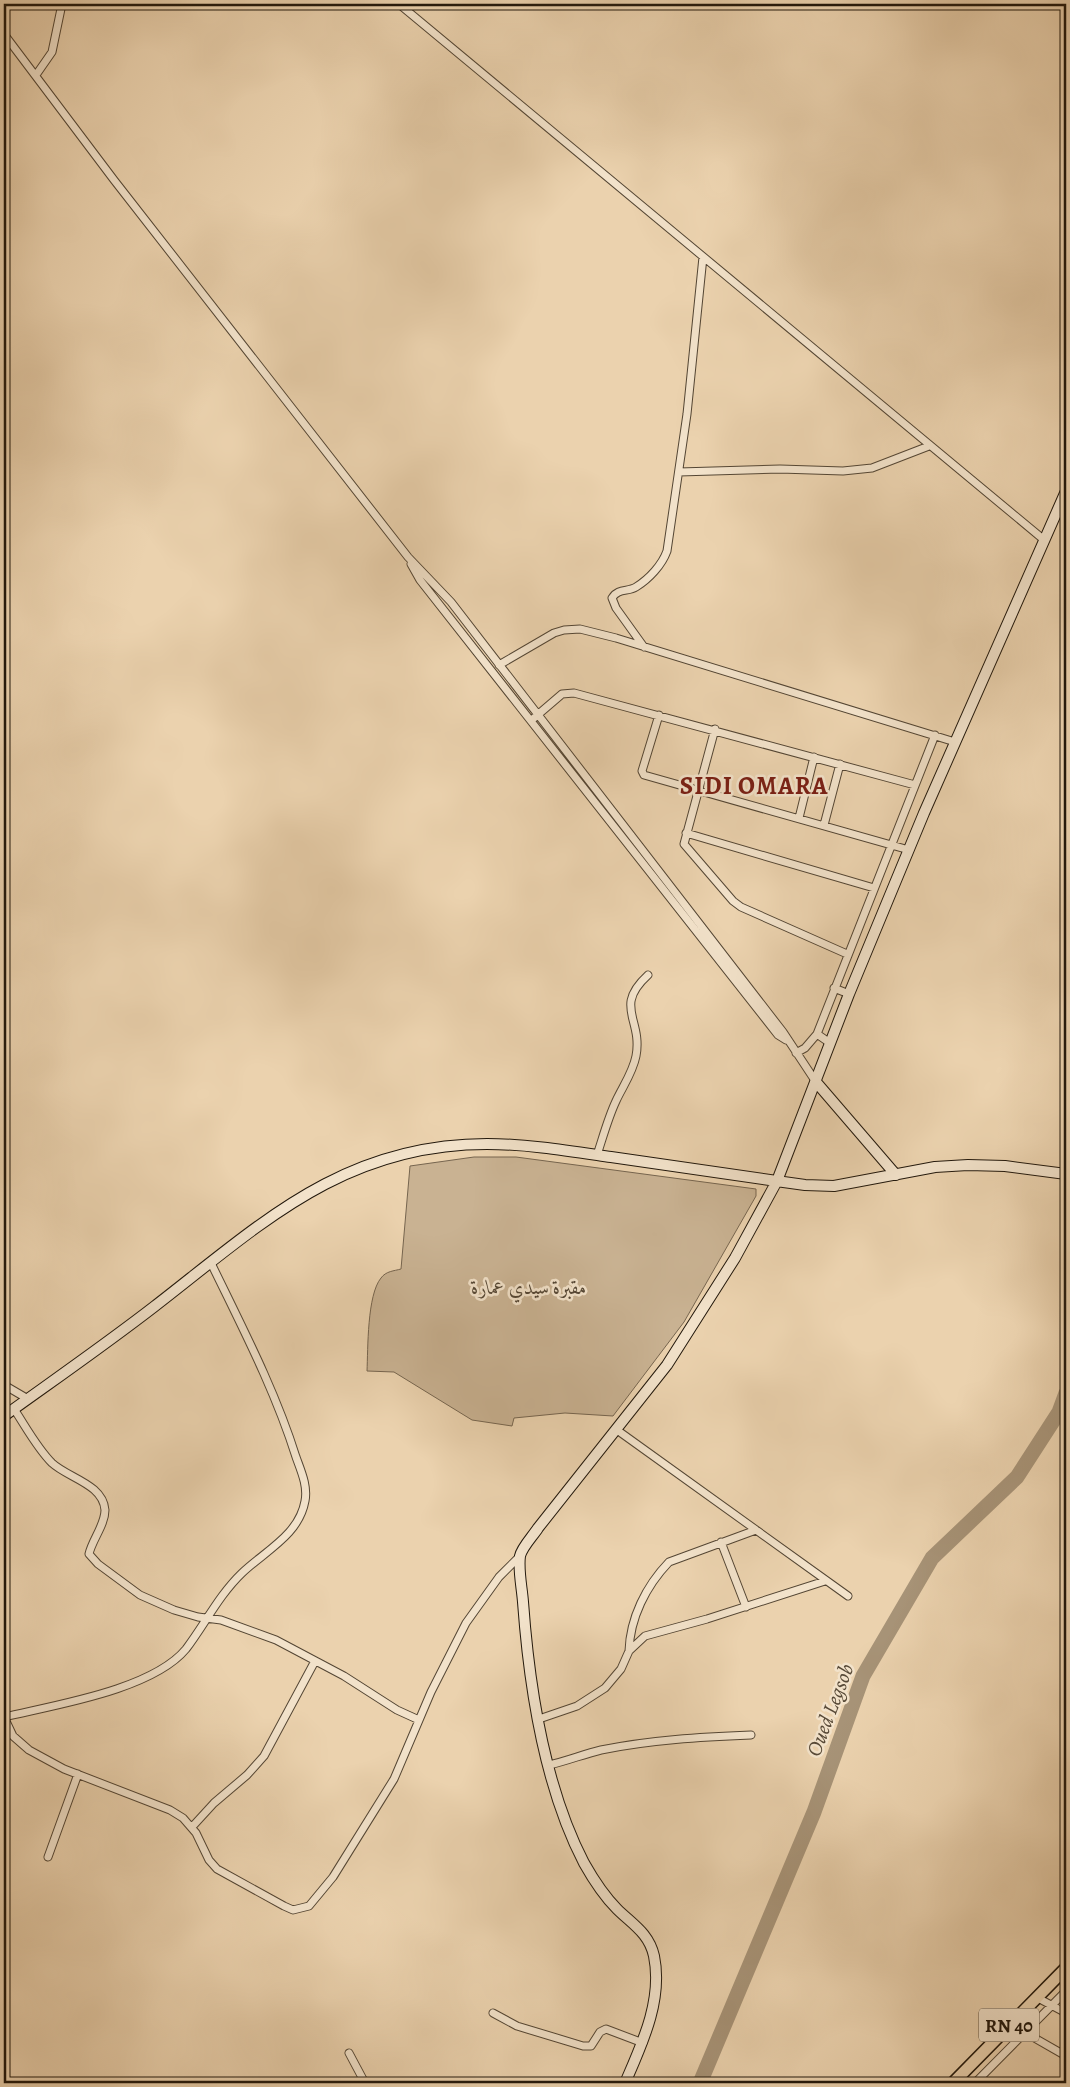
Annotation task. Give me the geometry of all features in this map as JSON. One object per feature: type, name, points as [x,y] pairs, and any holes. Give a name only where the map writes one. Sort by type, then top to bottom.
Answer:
[{"type":"main road","points":[[625,2083],[643,2043],[652,2008],[656,1970],[652,1950],[645,1935],[606,1896],[584,1862],[568,1826],[549,1765],[539,1719],[528,1656],[520,1556],[538,1528],[617,1430],[667,1364],[706,1307],[777,1181],[849,994],[908,850],[1066,490]]},
{"type":"main road","points":[[816,1082],[896,1175]]},
{"type":"main road","points":[[4,1416],[278,1211],[303,1195],[376,1161],[412,1152],[485,1144],[518,1145],[777,1181],[834,1186],[935,1167],[968,1165],[1005,1166],[1066,1174]]},
{"type":"main road","name":"RN 40","points":[[958,2082],[1010,2024],[1066,1968]]},
{"type":"street","points":[[36,75],[52,52],[62,4]]},
{"type":"street","points":[[399,4],[1043,539]]},
{"type":"street","points":[[4,34],[114,180],[408,557],[451,602],[499,665],[534,717]]},
{"type":"street","points":[[644,647],[616,608],[612,598],[616,592],[638,586],[662,563],[668,551],[679,472],[703,257]]},
{"type":"street","points":[[679,472],[780,469],[843,471],[872,468],[929,446]]},
{"type":"street","points":[[408,557],[420,580],[534,717],[788,1042],[816,1082]]},
{"type":"street","points":[[499,665],[554,633],[580,629],[596,632],[955,742]]},
{"type":"street","points":[[534,717],[562,694],[567,693],[715,729],[915,785]]},
{"type":"street","points":[[659,715],[642,774],[908,850]]},
{"type":"street","points":[[715,729],[684,844],[733,901],[749,911],[847,954]]},
{"type":"street","points":[[796,1053],[805,1048],[817,1034],[935,735]]},
{"type":"street","points":[[799,818],[814,757]]},
{"type":"street","points":[[824,825],[840,764]]},
{"type":"street","points":[[686,833],[874,888]]},
{"type":"street","points":[[597,1155],[608,1121],[636,1058],[638,1044],[631,1001],[635,987],[648,975]]},
{"type":"street","points":[[834,988],[849,994]]},
{"type":"street","points":[[817,1034],[830,1043]]},
{"type":"street","points":[[211,1263],[259,1362],[288,1431],[304,1482],[306,1501],[296,1526],[235,1580],[179,1655],[142,1680],[94,1695],[4,1717],[13,1736],[20,1743],[78,1774],[170,1810],[192,1827],[209,1860],[217,1869],[293,1910],[309,1906],[333,1878],[394,1780],[419,1720],[466,1624],[500,1577],[520,1556]]},
{"type":"street","points":[[4,1385],[28,1399]]},
{"type":"street","points":[[14,1409],[52,1463],[70,1476],[90,1486],[102,1499],[105,1512],[90,1549],[91,1558],[140,1595],[174,1610],[221,1620],[276,1640],[397,1710],[419,1720]]},
{"type":"street","points":[[617,1430],[848,1596]]},
{"type":"street","points":[[539,1719],[577,1706],[606,1688],[621,1668],[628,1651],[630,1633],[636,1613],[659,1573],[669,1562],[756,1530]]},
{"type":"street","points":[[721,1542],[746,1607]]},
{"type":"street","points":[[628,1651],[645,1636],[746,1607],[825,1581]]},
{"type":"street","points":[[192,1827],[214,1803],[241,1780],[264,1756],[315,1661]]},
{"type":"street","points":[[549,1765],[600,1751],[627,1746],[712,1736],[751,1735]]},
{"type":"street","points":[[48,1857],[78,1774]]},
{"type":"street","points":[[975,2083],[1066,1991]]},
{"type":"street","points":[[1036,1997],[1066,2013]]},
{"type":"street","points":[[493,2013],[517,2026],[583,2046],[591,2046],[600,2032],[606,2029],[643,2043]]},
{"type":"street","points":[[1010,2024],[1066,2056]]},
{"type":"street","points":[[349,2053],[365,2083]]},
{"type":"green space","name":"مقبرة سيدي عمارة","points":[[474,1157],[516,1157],[756,1189],[756,1196],[684,1322],[613,1416],[565,1413],[514,1418],[512,1426],[472,1420],[394,1372],[367,1371],[369,1323],[376,1286],[385,1274],[401,1269],[410,1166]]},
{"type":"waterway","name":"Oued Legsob","points":[[700,2083],[814,1812],[863,1676],[932,1558],[1017,1477],[1059,1412],[1066,1393]]},
{"type":"district","name":"SIDI OMARA","points":[[754,785]]}]
